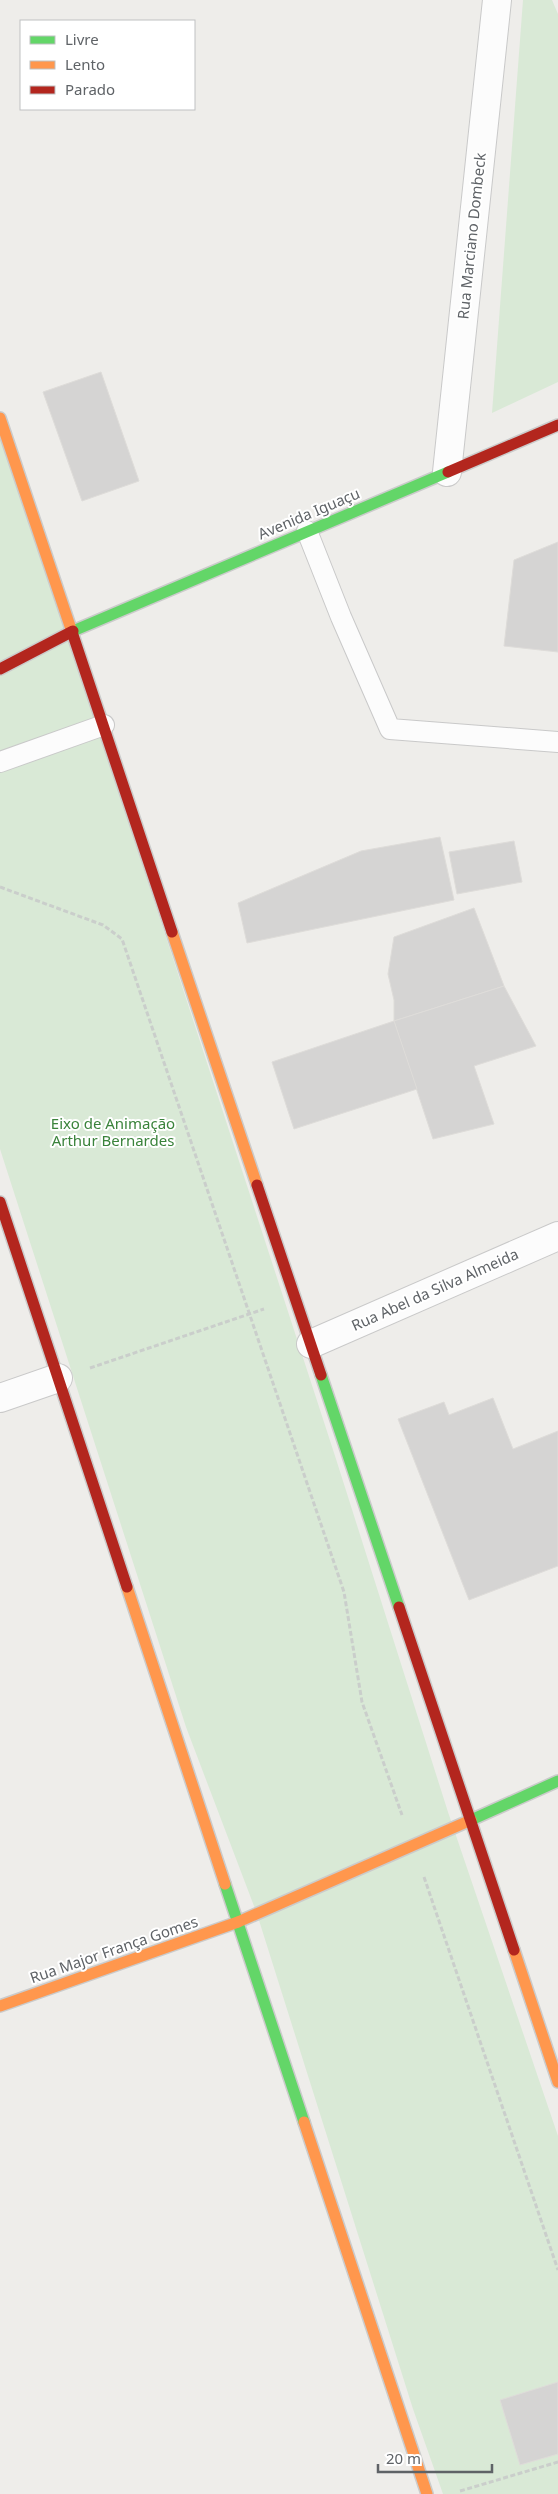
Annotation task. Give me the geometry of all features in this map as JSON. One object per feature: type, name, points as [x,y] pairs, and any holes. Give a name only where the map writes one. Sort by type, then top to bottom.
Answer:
[{"type":"main road","points":[[0,418],[558,2082]]},
{"type":"main road","name":"Avenida Iguaçu","points":[[0,669],[73,631],[558,425]]},
{"type":"main road","points":[[0,1202],[427,2494]]},
{"type":"main road","name":"Rua Major França Gomes","points":[[0,2006],[238,1922],[558,1781]]},
{"type":"street","name":"Rua Marciano Dombeck","points":[[447,472],[497,0]]},
{"type":"street","name":"Rua Abel da Silva Almeida","points":[[311,1344],[558,1236]]},
{"type":"street","points":[[0,1398],[58,1378]]},
{"type":"lane","points":[[307,531],[341,617],[390,730],[558,742]]},
{"type":"lane","points":[[0,762],[104,725]]},
{"type":"path","points":[[0,887],[103,925],[122,939],[344,1592],[362,1702],[387,1771]]},
{"type":"path","points":[[58,1378],[296,1298]]},
{"type":"path","points":[[433,1901],[558,2270]]},
{"type":"path","points":[[459,2491],[558,2462]]},
{"type":"green space","points":[[523,0],[552,0],[558,14],[558,382],[492,413]]},
{"type":"green space","name":"Eixo de Animação Arthur Bernardes","points":[[0,427],[336,1459],[448,1812],[558,2136],[558,2494],[443,2494],[413,2409],[257,1914],[186,1727],[0,1149]]},
{"type":"building","points":[[101,372],[139,481],[82,501],[43,392]]},
{"type":"building","points":[[558,542],[558,652],[504,646],[514,560]]},
{"type":"building","points":[[440,837],[454,900],[247,943],[238,903],[361,851]]},
{"type":"building","points":[[514,841],[522,882],[457,894],[449,852]]},
{"type":"building","points":[[474,908],[504,986],[394,1021],[394,1000],[388,974],[394,937]]},
{"type":"building","points":[[504,986],[536,1046],[474,1066],[494,1124],[433,1139],[394,1021]]},
{"type":"building","points":[[394,1021],[417,1089],[294,1129],[272,1062]]},
{"type":"building","points":[[493,1398],[513,1449],[558,1431],[558,1566],[469,1600],[398,1419],[444,1402],[449,1415]]},
{"type":"building","points":[[558,2382],[558,2454],[520,2465],[500,2400]]},
{"type":"traffic: fast","points":[[73,631],[448,472]]},
{"type":"traffic: fast","points":[[321,1375],[399,1607]]},
{"type":"traffic: fast","points":[[471,1820],[558,1781]]},
{"type":"traffic: fast","points":[[225,1884],[304,2122]]},
{"type":"traffic: slow","points":[[0,418],[72,632]]},
{"type":"traffic: slow","points":[[172,932],[257,1185]]},
{"type":"traffic: slow","points":[[127,1587],[225,1884]]},
{"type":"traffic: slow","points":[[238,1922],[471,1820]]},
{"type":"traffic: slow","points":[[0,2006],[238,1922]]},
{"type":"traffic: slow","points":[[514,1950],[558,2082]]},
{"type":"traffic: slow","points":[[304,2122],[427,2494]]},
{"type":"traffic: jam","points":[[448,472],[558,425]]},
{"type":"traffic: jam","points":[[0,669],[73,631]]},
{"type":"traffic: jam","points":[[72,632],[172,932]]},
{"type":"traffic: jam","points":[[257,1185],[321,1375]]},
{"type":"traffic: jam","points":[[0,1202],[127,1587]]},
{"type":"traffic: jam","points":[[399,1607],[514,1950]]}]
